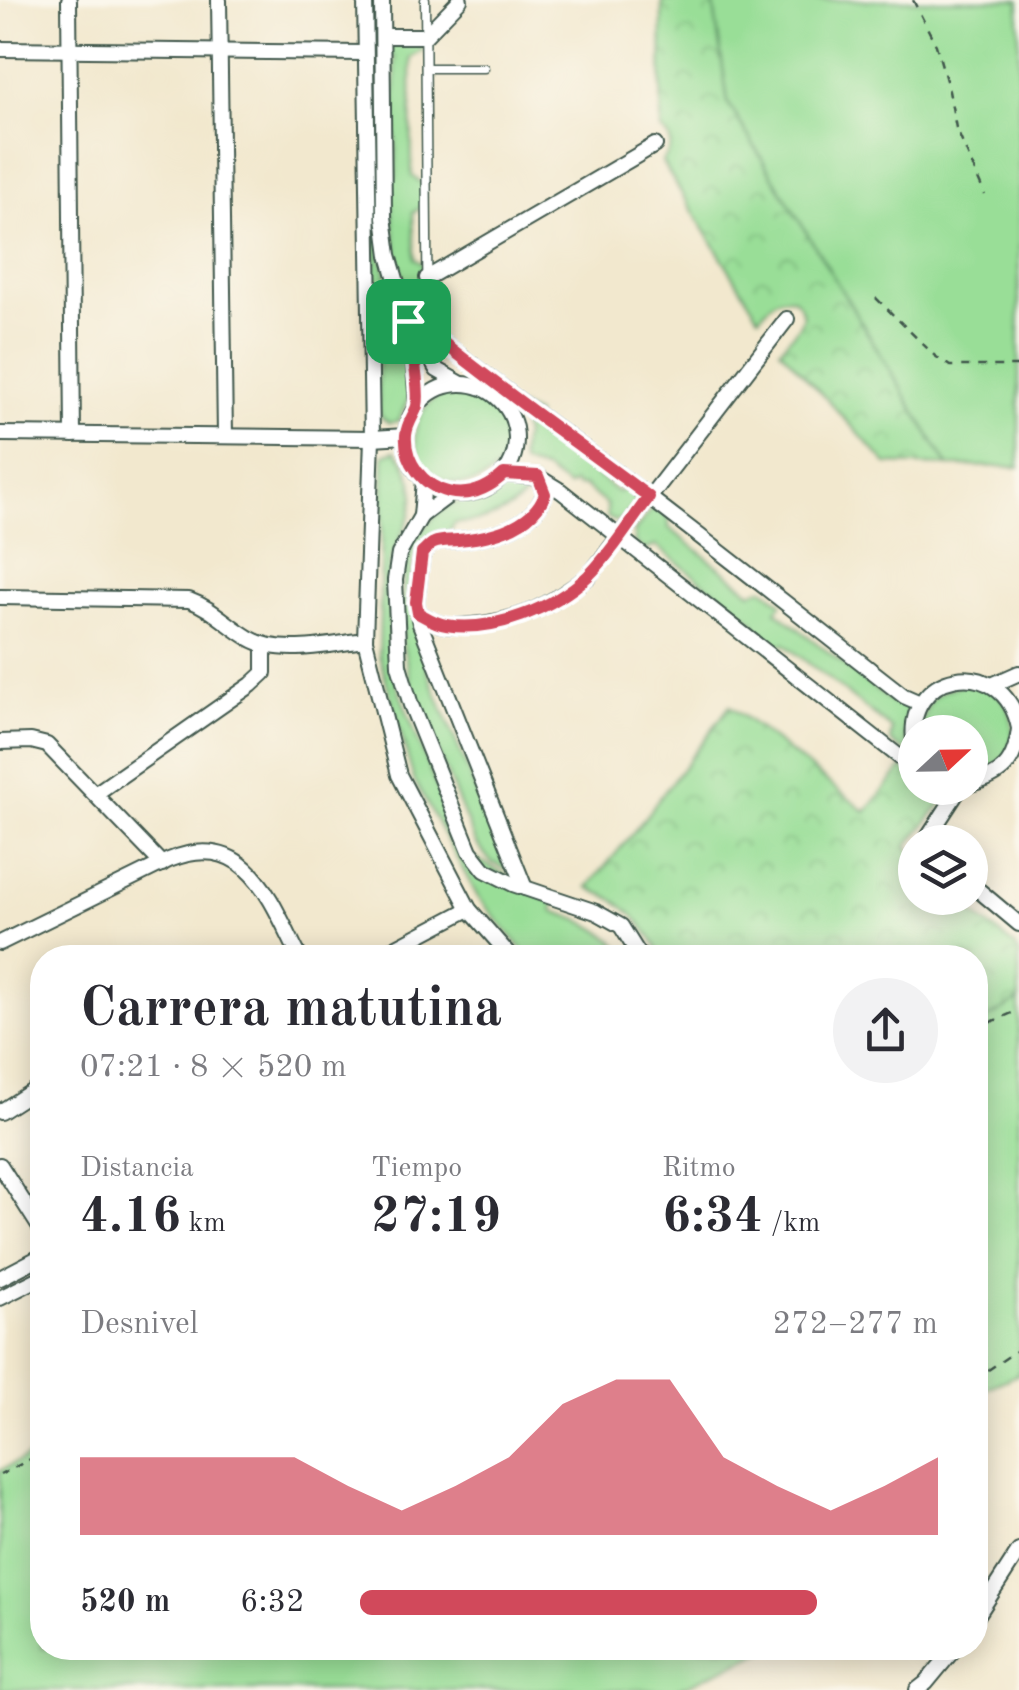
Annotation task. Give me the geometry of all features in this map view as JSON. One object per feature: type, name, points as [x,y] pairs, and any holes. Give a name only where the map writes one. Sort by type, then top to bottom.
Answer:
[{"type":"street","points":[[69,0],[73,436]]},
{"type":"street","points":[[220,0],[225,436]]},
{"type":"street","points":[[365,0],[372,438],[365,640],[399,775],[469,909],[501,945]]},
{"type":"street","points":[[382,0],[384,217],[389,255],[408,321],[417,406]]},
{"type":"street","points":[[383,36],[425,36],[460,0]]},
{"type":"street","points":[[0,48],[366,53]]},
{"type":"street","points":[[427,278],[655,146]]},
{"type":"street","points":[[418,613],[442,625],[496,623],[559,598],[589,576],[787,319]]},
{"type":"street","points":[[408,321],[437,370],[460,384]]},
{"type":"street","points":[[428,330],[904,696],[920,703]]},
{"type":"street","points":[[460,384],[478,386],[494,394],[514,423],[516,441],[504,474],[493,484],[466,494],[437,488],[424,480],[407,452],[406,436],[409,420],[429,394],[444,386],[460,384]]},
{"type":"street","points":[[0,434],[406,436]]},
{"type":"street","points":[[504,474],[538,476],[561,491],[898,757]]},
{"type":"street","points":[[526,888],[420,624],[416,602],[422,553],[436,542],[508,530],[527,518],[545,494],[538,476]]},
{"type":"street","points":[[421,516],[424,480]]},
{"type":"street","points":[[452,493],[421,516],[399,554],[394,580],[399,666],[410,705],[470,851],[485,870],[596,912],[621,926],[633,945]]},
{"type":"street","points":[[0,597],[190,600],[264,646],[286,648],[365,640]]},
{"type":"street","points":[[95,794],[251,685],[264,673],[264,646]]},
{"type":"street","points":[[992,685],[1019,673]]},
{"type":"street","points":[[915,715],[920,703],[938,685],[951,680],[967,678],[992,685],[1004,694],[1018,722],[1016,749],[1009,764],[988,780]]},
{"type":"street","points":[[0,742],[47,745],[162,864]]},
{"type":"street","points":[[0,943],[182,855],[205,852],[232,859],[255,874],[293,945]]},
{"type":"street","points":[[988,898],[1019,924]]},
{"type":"street","points":[[401,945],[469,909]]},
{"type":"street","points":[[0,1112],[30,1092]]},
{"type":"street","points":[[0,1165],[30,1212]]},
{"type":"street","points":[[0,1278],[30,1262]]},
{"type":"street","points":[[0,1298],[30,1283]]},
{"type":"street","points":[[988,1599],[1019,1550]]},
{"type":"street","points":[[919,1689],[944,1660]]},
{"type":"lane","points":[[425,0],[428,355]]},
{"type":"lane","points":[[426,68],[484,68]]},
{"type":"path","points":[[913,0],[936,45],[956,128],[985,195]]},
{"type":"path","points":[[876,298],[934,356],[950,366],[1019,366]]},
{"type":"path","points":[[988,1023],[1019,1010]]},
{"type":"path","points":[[988,1370],[1019,1349]]},
{"type":"path","points":[[0,1475],[30,1459]]},
{"type":"green space","points":[[371,0],[378,0],[381,256],[412,366],[412,390],[399,421],[389,423],[381,417],[379,408]]},
{"type":"green space","points":[[662,0],[713,0],[728,103],[948,466],[887,464],[780,349],[800,324],[799,305],[793,298],[782,297],[759,317],[662,162],[670,145],[669,137],[661,130]]},
{"type":"green space","points":[[713,0],[1019,0],[1019,467],[948,466],[728,103]]},
{"type":"green space","points":[[422,43],[423,50],[411,58],[412,176],[424,184],[423,206],[413,213],[415,259],[424,265],[425,314],[420,319],[413,315],[394,233],[391,180],[396,177],[395,57],[390,55],[391,44]]},
{"type":"green space","points":[[462,390],[480,394],[495,404],[505,419],[509,437],[505,455],[495,470],[480,480],[462,484],[444,480],[429,470],[419,455],[415,437],[419,419],[429,404],[444,394]]},
{"type":"green space","points":[[519,407],[536,415],[534,427],[618,492],[628,488],[634,492],[636,503],[623,520],[607,517],[607,505],[584,486],[574,483],[568,487],[546,471],[523,464],[520,457],[524,433]]},
{"type":"green space","points":[[395,451],[404,461],[414,495],[410,516],[390,562],[389,653],[398,688],[465,852],[554,903],[553,911],[604,933],[617,945],[519,945],[478,897],[414,780],[379,655],[384,455]]},
{"type":"green space","points":[[520,480],[534,481],[541,492],[529,491],[496,516],[454,523],[450,532],[430,537],[418,548],[412,564],[415,604],[432,659],[426,668],[498,845],[510,847],[514,865],[506,869],[491,862],[475,842],[411,685],[402,640],[404,565],[414,539],[439,512]]},
{"type":"green space","points":[[651,510],[669,516],[669,528],[751,592],[763,588],[782,603],[776,611],[894,704],[906,699],[907,715],[898,715],[898,747],[890,741],[892,729],[784,644],[771,648],[754,635],[755,622],[656,546],[645,550],[635,543],[634,532]]},
{"type":"green space","points":[[971,682],[1000,696],[1009,711],[1013,729],[1010,747],[1001,762],[988,771],[988,715],[925,715],[936,696]]},
{"type":"green space","points":[[730,706],[866,812],[898,773],[898,805],[941,805],[924,825],[898,825],[898,915],[975,915],[1019,953],[1019,1000],[988,1018],[988,945],[655,945],[634,916],[588,887]]},
{"type":"green space","points":[[1019,1000],[1019,1374],[988,1387],[988,1018]]},
{"type":"green space","points":[[30,1455],[30,1660],[743,1660],[676,1690],[0,1690],[0,1471]]},
{"type":"route","points":[[408,321],[428,355],[428,330],[649,497],[589,576],[529,613],[496,623],[461,626],[442,625],[418,613],[422,553],[436,542],[508,530],[527,518],[545,494],[538,476],[504,474],[493,484],[466,494],[437,488],[424,480],[407,452],[409,420],[417,406],[408,321]]}]
